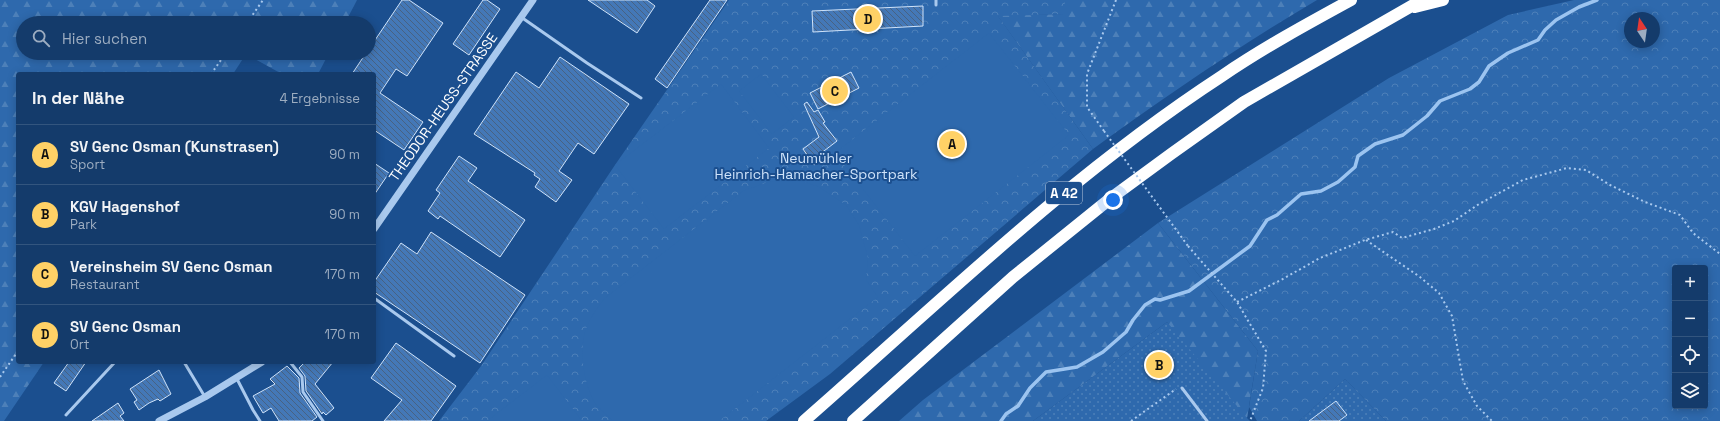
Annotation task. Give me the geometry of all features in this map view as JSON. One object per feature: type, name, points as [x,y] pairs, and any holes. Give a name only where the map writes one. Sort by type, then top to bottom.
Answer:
[{"type":"highway","name":"A 42","points":[[804,421],[991,254],[1141,133],[1222,76],[1351,0]]},
{"type":"highway","name":"A 42","points":[[853,421],[1013,277],[1111,198],[1244,102],[1402,10],[1422,0]]},
{"type":"highway","points":[[1402,10],[1443,0]]},
{"type":"street","name":"THEODOR-HEUSS-STRASSE","points":[[376,226],[532,0]]},
{"type":"street","points":[[159,421],[237,379],[259,364]]},
{"type":"lane","points":[[936,0],[936,5]]},
{"type":"lane","points":[[521,17],[587,63],[641,98]]},
{"type":"lane","points":[[376,299],[454,356]]},
{"type":"lane","points":[[66,415],[113,364]]},
{"type":"lane","points":[[185,364],[205,397]]},
{"type":"lane","points":[[292,364],[302,377],[303,392],[323,421]]},
{"type":"lane","points":[[237,379],[252,410],[260,421]]},
{"type":"lane","points":[[1182,388],[1208,421]]},
{"type":"path","points":[[252,16],[263,0]]},
{"type":"path","points":[[1116,0],[1087,74],[1087,107],[1188,246],[1222,287],[1237,302],[1266,352],[1263,388],[1250,421]]},
{"type":"path","points":[[212,72],[221,60]]},
{"type":"path","points":[[1237,302],[1320,258],[1365,240],[1393,232],[1402,238],[1434,230],[1454,221],[1478,204],[1523,180],[1566,168],[1586,170],[1610,185],[1645,202],[1680,215],[1693,234],[1720,254]]},
{"type":"path","points":[[1365,240],[1420,277],[1439,293],[1452,316],[1463,381],[1476,406],[1492,421]]},
{"type":"path","points":[[0,377],[16,354]]},
{"type":"path","points":[[1131,421],[1181,386],[1182,388]]},
{"type":"green space","points":[[0,0],[357,0],[349,16],[16,16],[16,60],[242,60],[234,72],[16,72],[16,364],[43,364],[4,421],[0,421]]},
{"type":"green space","name":"Neumühler Heinrich-Hamacher-Sportpark","points":[[729,0],[1065,0],[1065,14],[998,16],[1093,149],[830,374],[766,421],[439,421],[481,366],[615,165]]},
{"type":"green space","points":[[1065,0],[1317,0],[1259,35],[1203,72],[1093,149],[997,15],[1065,14]]},
{"type":"green space","points":[[1574,0],[1720,0],[1720,421],[1386,421],[1345,379],[1299,421],[1257,421],[1249,407],[1258,351],[1158,223],[1389,78],[1508,15]]},
{"type":"green space","points":[[989,33],[1069,135],[915,256],[835,153]]},
{"type":"green space","points":[[257,60],[325,60],[319,72],[278,72]]},
{"type":"green space","points":[[761,74],[794,117],[772,134],[739,91]]},
{"type":"green space","points":[[721,84],[769,148],[664,229],[615,165]]},
{"type":"green space","points":[[802,181],[819,187],[846,205],[859,225],[868,258],[866,280],[878,297],[719,421],[613,421],[597,406],[589,390],[583,359],[583,340],[585,332],[591,318],[605,298],[743,191],[768,182]]},
{"type":"green space","points":[[1158,223],[1258,351],[1247,418],[1167,322],[1033,421],[899,421],[923,400]]},
{"type":"green space","points":[[1167,322],[1249,407],[1247,418],[1250,421],[1033,421]]},
{"type":"green space","points":[[547,375],[582,421],[487,421]]},
{"type":"green space","points":[[1345,379],[1386,421],[1299,421]]},
{"type":"building","points":[[402,0],[409,0],[443,23],[407,76],[396,69],[380,93],[423,122],[404,150],[376,131],[376,72],[353,72],[361,60],[376,60],[376,39]]},
{"type":"building","points":[[483,0],[487,0],[500,9],[469,55],[453,44]]},
{"type":"building","points":[[588,0],[647,0],[655,6],[637,33]]},
{"type":"building","points":[[710,0],[727,0],[667,88],[655,79]]},
{"type":"building","points":[[923,6],[923,26],[813,32],[812,11]]},
{"type":"building","points":[[560,57],[629,104],[594,154],[578,143],[559,171],[572,180],[556,202],[535,187],[540,179],[534,175],[535,173],[474,134],[516,72],[539,88]]},
{"type":"building","points":[[851,72],[859,88],[818,109],[810,93]]},
{"type":"building","points":[[807,102],[814,112],[818,110],[825,122],[823,123],[837,141],[820,154],[823,158],[814,165],[803,149],[819,137],[804,104]]},
{"type":"building","points":[[459,156],[477,168],[468,181],[525,220],[500,257],[440,216],[438,219],[428,211],[440,193],[436,190]]},
{"type":"building","points":[[376,164],[389,173],[376,192]]},
{"type":"building","points":[[431,232],[525,295],[480,363],[376,293],[376,279],[401,243],[417,254]]},
{"type":"building","points":[[396,343],[456,386],[431,421],[384,421],[402,400],[371,378]]},
{"type":"building","points":[[68,364],[85,364],[66,391],[54,383]]},
{"type":"building","points":[[303,364],[331,364],[315,384],[334,408],[326,415],[323,412],[322,414],[306,391],[305,376],[299,368]]},
{"type":"building","points":[[287,366],[299,378],[300,393],[317,417],[312,421],[279,421],[271,408],[263,413],[253,396],[275,384],[270,379]]},
{"type":"building","points":[[159,370],[171,394],[160,401],[158,399],[149,403],[139,410],[134,402],[137,400],[130,389]]},
{"type":"building","points":[[1336,401],[1347,415],[1339,421],[1309,421]]},
{"type":"building","points":[[118,403],[124,413],[120,416],[124,421],[92,421]]},
{"type":"waterway","points":[[1001,421],[1006,414],[1018,406],[1030,388],[1046,372],[1077,367],[1103,352],[1126,332],[1145,305],[1155,299],[1160,300],[1189,291],[1250,246],[1267,220],[1277,215],[1301,194],[1321,191],[1338,182],[1355,167],[1358,156],[1375,144],[1403,135],[1427,116],[1440,101],[1470,89],[1479,82],[1489,66],[1508,53],[1538,40],[1545,30],[1556,20],[1579,7],[1597,0]]},
{"type":"place","name":"SV Genc Osman","points":[[868,19]]},
{"type":"place","name":"Vereinsheim SV Genc Osman","points":[[835,91]]},
{"type":"place","name":"SV Genc Osman (Kunstrasen)","points":[[952,144]]},
{"type":"place","name":"KGV Hagenshof","points":[[1159,365]]}]
